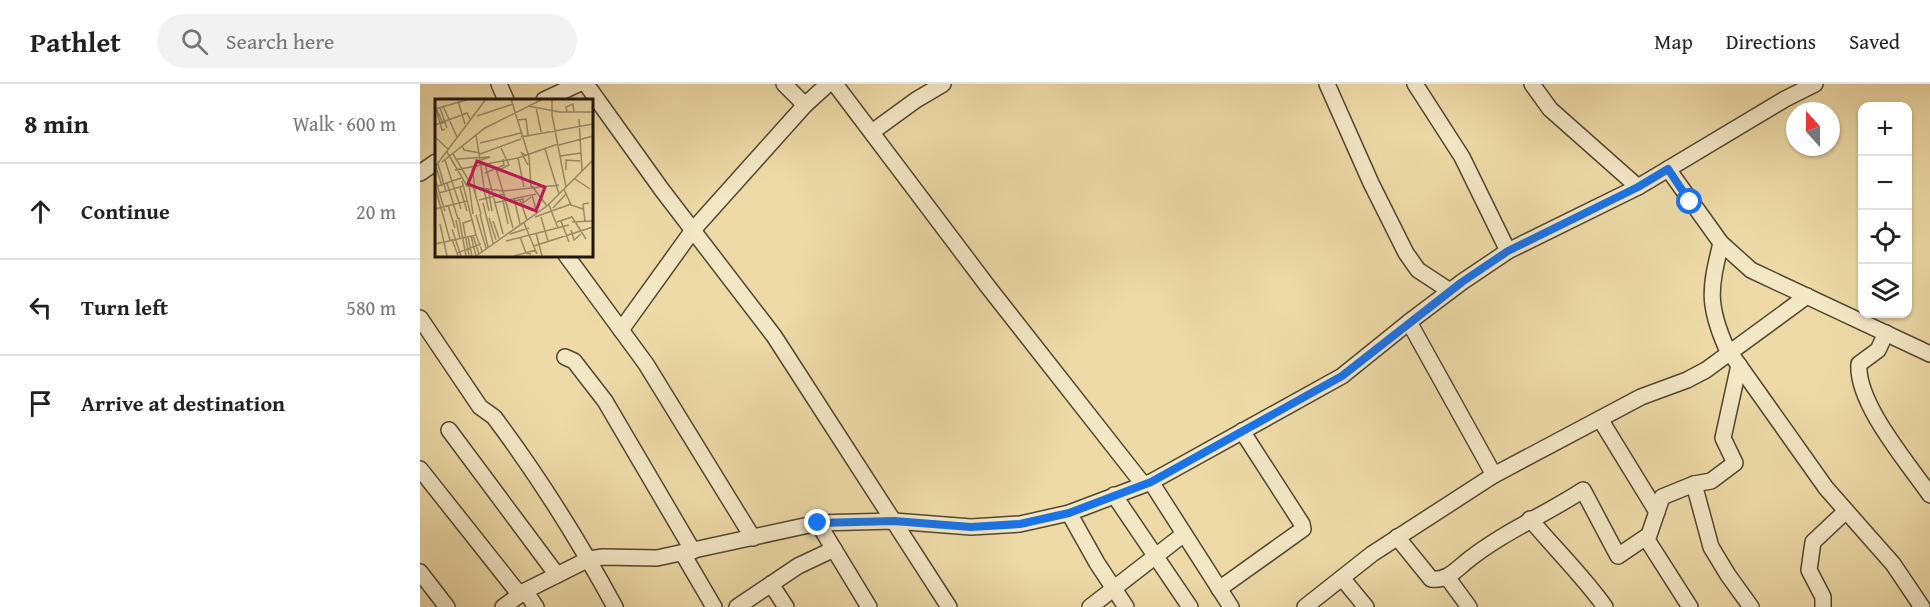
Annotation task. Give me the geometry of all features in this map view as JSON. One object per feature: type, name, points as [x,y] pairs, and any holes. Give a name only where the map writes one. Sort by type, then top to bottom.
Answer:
[{"type":"street","points":[[499,84],[506,99]]},
{"type":"street","points":[[546,99],[578,84]]},
{"type":"street","points":[[586,84],[774,336],[949,607]]},
{"type":"street","points":[[784,84],[805,105]]},
{"type":"street","points":[[621,330],[693,230],[805,105],[828,84]]},
{"type":"street","points":[[836,84],[989,288],[1147,483],[1184,534],[1231,607]]},
{"type":"street","points":[[872,132],[916,100],[943,84]]},
{"type":"street","points":[[1327,84],[1371,183],[1406,253],[1418,270],[1450,291]]},
{"type":"street","points":[[1415,84],[1462,157],[1508,251]]},
{"type":"street","points":[[1532,84],[1550,109],[1638,187]]},
{"type":"street","points":[[503,607],[522,593],[557,575],[589,560],[603,557],[657,558],[818,523],[894,521],[981,526],[1020,524],[1069,513],[1147,483],[1342,376],[1450,291],[1508,251],[1638,187],[1785,99],[1815,84]]},
{"type":"street","points":[[420,173],[435,163]]},
{"type":"street","points":[[1668,169],[1721,243],[1751,270],[1930,354]]},
{"type":"street","points":[[1721,243],[1714,273],[1711,302],[1716,326],[1734,359],[1827,488],[1893,564],[1922,607]]},
{"type":"street","points":[[567,256],[646,364],[753,538]]},
{"type":"street","points":[[1305,607],[1397,537],[1494,475],[1641,397],[1734,359],[1807,296]]},
{"type":"street","points":[[420,318],[480,407],[494,417],[555,505],[615,607]]},
{"type":"street","points":[[1409,322],[1494,475]]},
{"type":"street","points":[[1886,333],[1878,350],[1859,364],[1862,391],[1879,422],[1930,495]]},
{"type":"street","points":[[565,357],[574,361],[604,401],[688,552],[714,607]]},
{"type":"street","points":[[1397,537],[1431,579],[1447,578],[1477,553],[1530,519],[1583,490],[1618,556],[1649,535],[1662,497],[1694,484],[1711,481],[1735,464],[1723,438],[1734,359]]},
{"type":"street","points":[[1600,419],[1657,512]]},
{"type":"street","points":[[449,430],[557,575]]},
{"type":"street","points":[[1219,589],[1303,529],[1242,431]]},
{"type":"street","points":[[420,469],[522,593],[537,607]]},
{"type":"street","points":[[1694,484],[1711,546],[1750,607]]},
{"type":"street","points":[[1114,495],[1190,607]]},
{"type":"street","points":[[1823,607],[1823,597],[1809,570],[1813,542],[1846,511]]},
{"type":"street","points":[[1069,513],[1126,607]]},
{"type":"street","points":[[1530,519],[1563,558],[1584,577],[1605,607]]},
{"type":"street","points":[[818,523],[869,607]]},
{"type":"street","points":[[1090,607],[1184,534]]},
{"type":"street","points":[[1646,537],[1690,607]]},
{"type":"street","points":[[737,607],[798,566],[834,549]]},
{"type":"street","points":[[420,572],[447,607]]},
{"type":"street","points":[[1342,578],[1366,607]]},
{"type":"street","points":[[1447,578],[1469,607]]},
{"type":"street","points":[[771,584],[786,607]]},
{"type":"route","points":[[818,523],[894,521],[971,527],[1020,524],[1069,513],[1151,482],[1342,376],[1462,282],[1508,251],[1638,187],[1668,169],[1690,202]]}]
